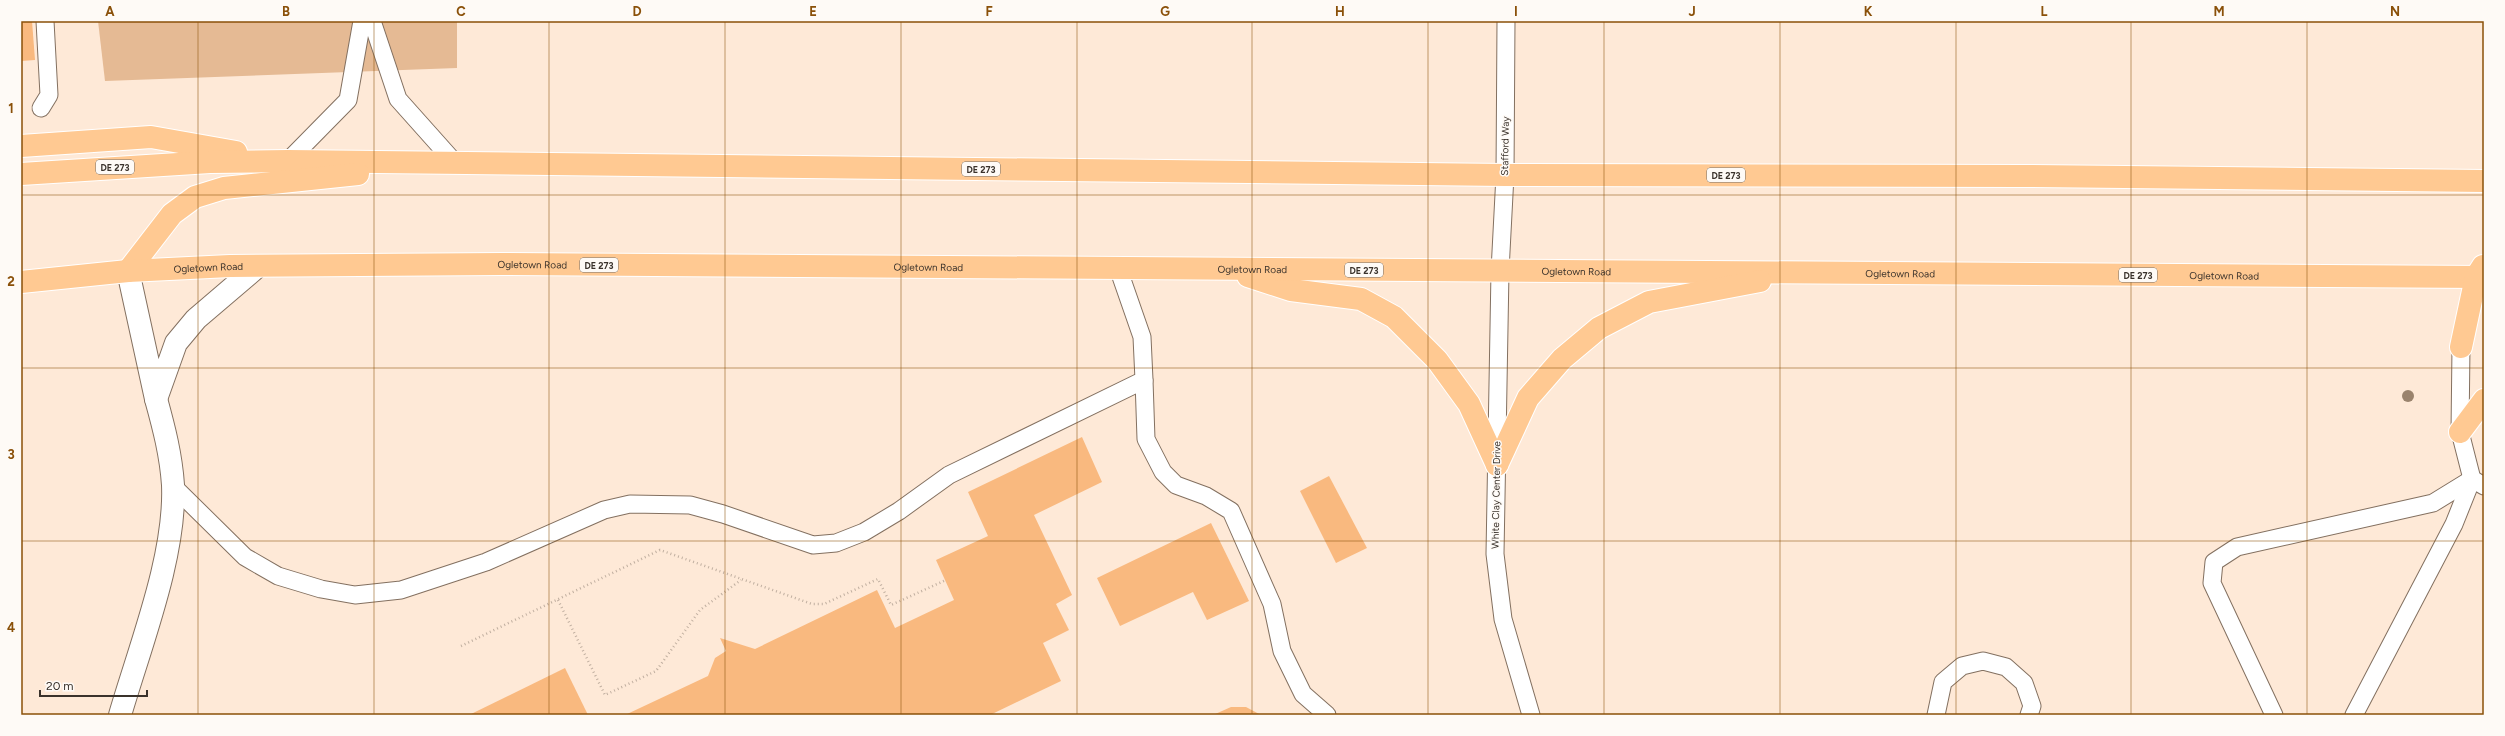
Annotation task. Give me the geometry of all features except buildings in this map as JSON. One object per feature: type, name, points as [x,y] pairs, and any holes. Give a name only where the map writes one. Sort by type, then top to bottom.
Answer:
[{"type":"main road","points":[[21,146],[151,137],[288,161]]},
{"type":"main road","name":"DE 273","points":[[21,174],[210,162],[288,161],[1505,175],[2031,176],[2484,181]]},
{"type":"main road","points":[[128,271],[172,214],[195,197],[224,188],[456,164]]},
{"type":"main road","name":"Ogletown Road","points":[[21,282],[128,271],[258,266],[502,264],[1500,271],[2481,273]]},
{"type":"main road","points":[[1228,269],[1291,290],[1361,299],[1394,317],[1437,360],[1469,404],[1497,465]]},
{"type":"main road","points":[[1497,465],[1528,398],[1562,359],[1599,328],[1649,302],[1801,272]]},
{"type":"main road","points":[[2461,346],[2481,273]]},
{"type":"main road","points":[[2460,432],[2484,400]]},
{"type":"street","points":[[156,399],[176,343],[196,319],[258,266]]},
{"type":"street","points":[[120,715],[162,570],[171,528],[173,486],[168,445],[156,399],[128,271]]},
{"type":"lane","points":[[41,108],[49,95],[45,21]]},
{"type":"lane","points":[[288,161],[348,100],[362,21]]},
{"type":"lane","points":[[372,21],[398,99],[456,164]]},
{"type":"lane","name":"Stafford Way","points":[[1500,271],[1505,175],[1506,21]]},
{"type":"lane","points":[[1118,268],[1142,338],[1146,439],[1164,472],[1176,485],[1206,496],[1231,511],[1272,604],[1282,651],[1303,694],[1327,715]]},
{"type":"lane","name":"White Clay Center Drive","points":[[1500,271],[1495,554],[1503,619],[1531,715]]},
{"type":"lane","points":[[2354,715],[2454,524],[2478,483],[2460,432],[2461,346]]},
{"type":"lane","points":[[173,486],[245,557],[278,576],[321,589],[355,595],[401,590],[468,568],[604,510],[630,504],[690,506],[723,514],[813,545],[836,543],[864,532],[888,518],[949,475],[1144,380]]},
{"type":"lane","points":[[2274,715],[2212,583],[2214,562],[2237,547],[2433,503],[2478,483]]},
{"type":"lane","points":[[1936,715],[1936,703],[1943,682],[1962,666],[1984,661],[2006,667],[2024,683],[2032,706],[2029,715]]},
{"type":"path","points":[[461,646],[660,550],[812,604],[824,604],[878,579],[891,605],[946,580]]},
{"type":"path","points":[[558,600],[605,695],[656,671],[700,610],[742,579]]},
{"type":"shaded area","points":[[98,21],[457,21],[457,68],[105,81]]}]
